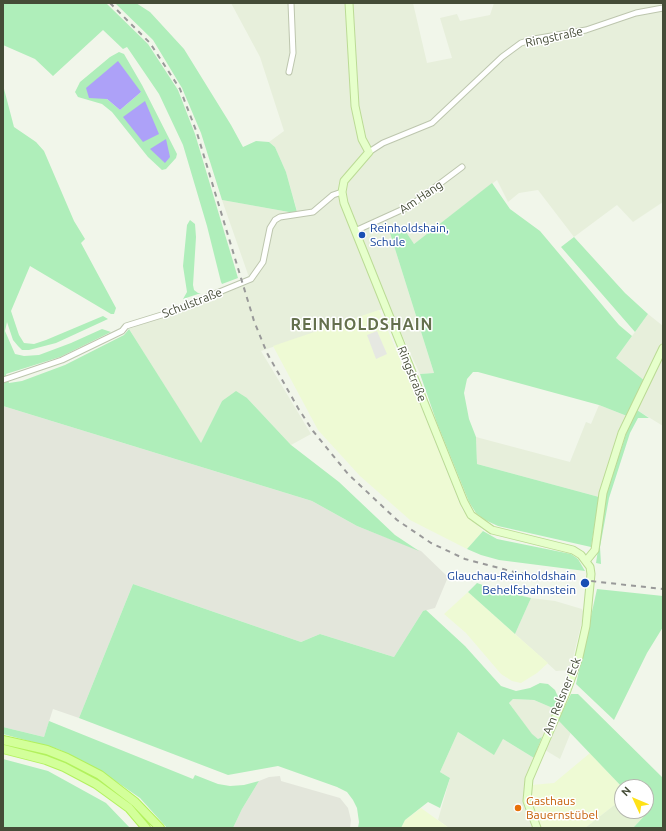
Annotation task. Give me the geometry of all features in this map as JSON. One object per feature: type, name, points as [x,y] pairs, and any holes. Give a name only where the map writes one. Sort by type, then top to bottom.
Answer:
[{"type":"main road","points":[[3,740],[47,750],[100,775],[115,785],[135,802],[160,828]]},
{"type":"main road","points":[[3,749],[46,760],[64,767],[96,784],[129,808],[146,828]]},
{"type":"street","points":[[289,72],[293,53],[290,3]]},
{"type":"street","points":[[349,3],[355,106],[362,139],[369,152]]},
{"type":"street","name":"Ringstraße","points":[[586,561],[581,555],[573,550],[492,530],[471,515],[464,502],[355,231],[344,203],[342,192],[347,176],[369,152],[383,143],[432,123],[502,57],[522,43],[534,39],[586,30],[636,13],[663,8]]},
{"type":"street","name":"Am Hang","points":[[355,231],[410,206],[462,167]]},
{"type":"street","name":"Schulstraße","points":[[3,380],[62,360],[122,331],[126,326],[168,313],[251,280],[264,262],[270,228],[275,220],[280,217],[313,212],[334,195],[342,192]]},
{"type":"street","points":[[586,561],[595,550],[603,494],[622,433],[663,348]]},
{"type":"street","name":"Am Relsner Eck","points":[[537,828],[527,801],[530,779],[570,683],[579,657],[586,626],[591,574],[586,561]]},
{"type":"shaded area","points":[[231,3],[413,3],[427,63],[452,58],[440,18],[457,14],[460,21],[490,15],[494,3],[663,3],[663,202],[633,222],[617,205],[574,237],[538,190],[519,193],[508,202],[497,180],[414,244],[390,233],[434,373],[420,374],[389,307],[261,351],[311,434],[291,445],[247,398],[222,401],[201,444],[129,329],[251,283],[222,200],[289,212],[297,211],[286,172],[275,147],[269,142],[284,131],[260,57]]},
{"type":"shaded area","points":[[118,61],[141,92],[120,110],[107,99],[89,98],[86,88]]},
{"type":"shaded area","points":[[145,101],[159,134],[143,142],[123,117]]},
{"type":"shaded area","points":[[166,139],[170,157],[165,163],[150,149]]},
{"type":"shaded area","points":[[379,310],[423,412],[462,510],[483,531],[467,549],[410,520],[360,476],[318,430],[273,346]]},
{"type":"shaded area","points":[[648,314],[663,326],[663,342],[645,381],[616,358]]},
{"type":"shaded area","points":[[377,331],[387,354],[376,359],[367,335]]},
{"type":"shaded area","points":[[663,357],[663,426],[637,410]]},
{"type":"shaded area","points":[[599,405],[627,416],[599,497],[477,464],[476,437],[570,462],[586,422],[591,424]]},
{"type":"shaded area","points":[[3,406],[312,501],[357,526],[421,551],[448,577],[435,608],[423,611],[394,657],[320,634],[301,642],[133,584],[79,718],[53,709],[44,737],[3,727]]},
{"type":"shaded area","points":[[468,592],[548,663],[537,673],[521,683],[512,681],[501,674],[466,633],[444,614]]},
{"type":"shaded area","points":[[531,598],[555,601],[582,609],[584,613],[570,670],[556,671],[515,634]]},
{"type":"shaded area","points":[[513,699],[534,700],[555,709],[542,737],[538,739],[532,735],[509,703]]},
{"type":"shaded area","points":[[558,720],[571,732],[560,759],[545,750]]},
{"type":"shaded area","points":[[458,732],[493,754],[503,739],[534,758],[524,788],[524,804],[533,828],[449,828],[438,820],[450,778],[440,772]]},
{"type":"shaded area","points":[[590,753],[614,779],[614,805],[585,828],[540,828],[531,803],[531,785],[554,783]]},
{"type":"shaded area","points":[[280,776],[281,781],[340,798],[348,808],[351,820],[350,828],[233,828],[242,809],[259,781],[269,777]]},
{"type":"shaded area","points":[[614,805],[614,819],[641,819],[633,828],[585,828]]},
{"type":"shaded area","points":[[421,808],[449,828],[401,828],[405,820]]},
{"type":"green space","points":[[3,3],[106,3],[148,44],[178,90],[195,134],[238,278],[222,284],[221,282],[207,226],[183,145],[159,94],[127,47],[123,49],[103,30],[53,76],[35,59],[3,45]]},
{"type":"green space","points":[[115,3],[136,3],[150,12],[184,49],[243,147],[256,141],[269,142],[275,147],[286,172],[297,212],[289,212],[222,200],[201,133],[182,88],[153,40]]},
{"type":"green space","points":[[119,52],[124,54],[142,85],[177,154],[176,158],[166,169],[162,170],[148,157],[112,112],[102,104],[78,97],[75,92],[80,82],[110,57]],"holes":[[[141,92],[120,110],[107,99]]]},
{"type":"green space","points":[[3,85],[14,127],[36,142],[44,151],[74,221],[85,239],[81,243],[116,308],[114,314],[111,314],[30,266],[11,311],[19,335],[24,343],[34,344],[46,340],[103,316],[108,319],[56,343],[29,350],[22,350],[13,340],[7,322],[5,331],[15,354],[24,356],[39,355],[102,329],[111,332],[60,357],[6,374],[9,383],[22,381],[65,365],[124,335],[129,329],[201,443],[222,401],[236,391],[247,398],[291,445],[339,482],[395,535],[419,551],[357,526],[312,501],[3,406]]},
{"type":"green space","points":[[492,183],[510,209],[540,231],[619,325],[632,336],[616,358],[645,381],[627,416],[599,405],[478,372],[473,372],[467,379],[464,393],[469,419],[476,437],[477,464],[599,497],[591,547],[498,526],[485,520],[476,513],[469,502],[437,423],[420,374],[434,373],[390,233],[404,229],[414,244]]},
{"type":"green space","points":[[190,220],[195,224],[196,237],[193,285],[194,290],[201,293],[183,299],[187,292],[183,266],[187,225]]},
{"type":"green space","points":[[574,237],[625,293],[648,314],[635,332],[561,247]]},
{"type":"green space","points":[[637,410],[649,418],[638,418],[630,433],[609,498],[600,547],[601,564],[596,563],[606,496],[627,431]]},
{"type":"green space","points":[[483,531],[497,539],[571,554],[578,559],[585,571],[499,560],[467,549]]},
{"type":"green space","points":[[477,583],[497,590],[531,598],[515,634],[468,592]]},
{"type":"green space","points":[[133,584],[301,642],[320,634],[394,657],[423,611],[426,610],[465,646],[501,686],[516,691],[530,688],[540,683],[548,684],[555,690],[559,699],[555,709],[534,700],[513,699],[509,703],[532,734],[538,739],[542,737],[534,758],[503,739],[494,755],[458,732],[440,772],[450,778],[440,808],[428,802],[405,820],[401,828],[358,828],[359,822],[357,808],[353,800],[347,792],[337,787],[278,766],[228,775],[79,718]]},
{"type":"green space","points":[[597,589],[663,596],[663,627],[647,653],[614,720],[576,684]]},
{"type":"green space","points":[[571,694],[578,694],[663,778],[663,828],[633,828],[641,819],[654,819],[654,779],[614,779],[558,720]]},
{"type":"green space","points":[[49,721],[193,779],[195,775],[218,784],[230,786],[244,785],[259,781],[242,809],[233,828],[167,828],[140,798],[98,769],[58,749],[3,734],[3,727],[44,737]]},
{"type":"green space","points":[[3,759],[48,771],[106,803],[130,828],[3,828]]},
{"type":"railway","points":[[110,3],[150,43],[180,89],[197,133],[254,321],[267,353],[298,408],[313,431],[348,474],[397,520],[431,543],[465,559],[518,573],[663,589]]},
{"type":"place","name":"Reinholdshain, Schule","points":[[362,235]]},
{"type":"place","name":"Glauchau-Reinholdshain Behelfsbahnstein","points":[[585,583]]},
{"type":"place","name":"Gasthaus Bauernstübel","points":[[518,808]]},
{"type":"district","name":"REINHOLDSHAIN","points":[[362,325]]}]
